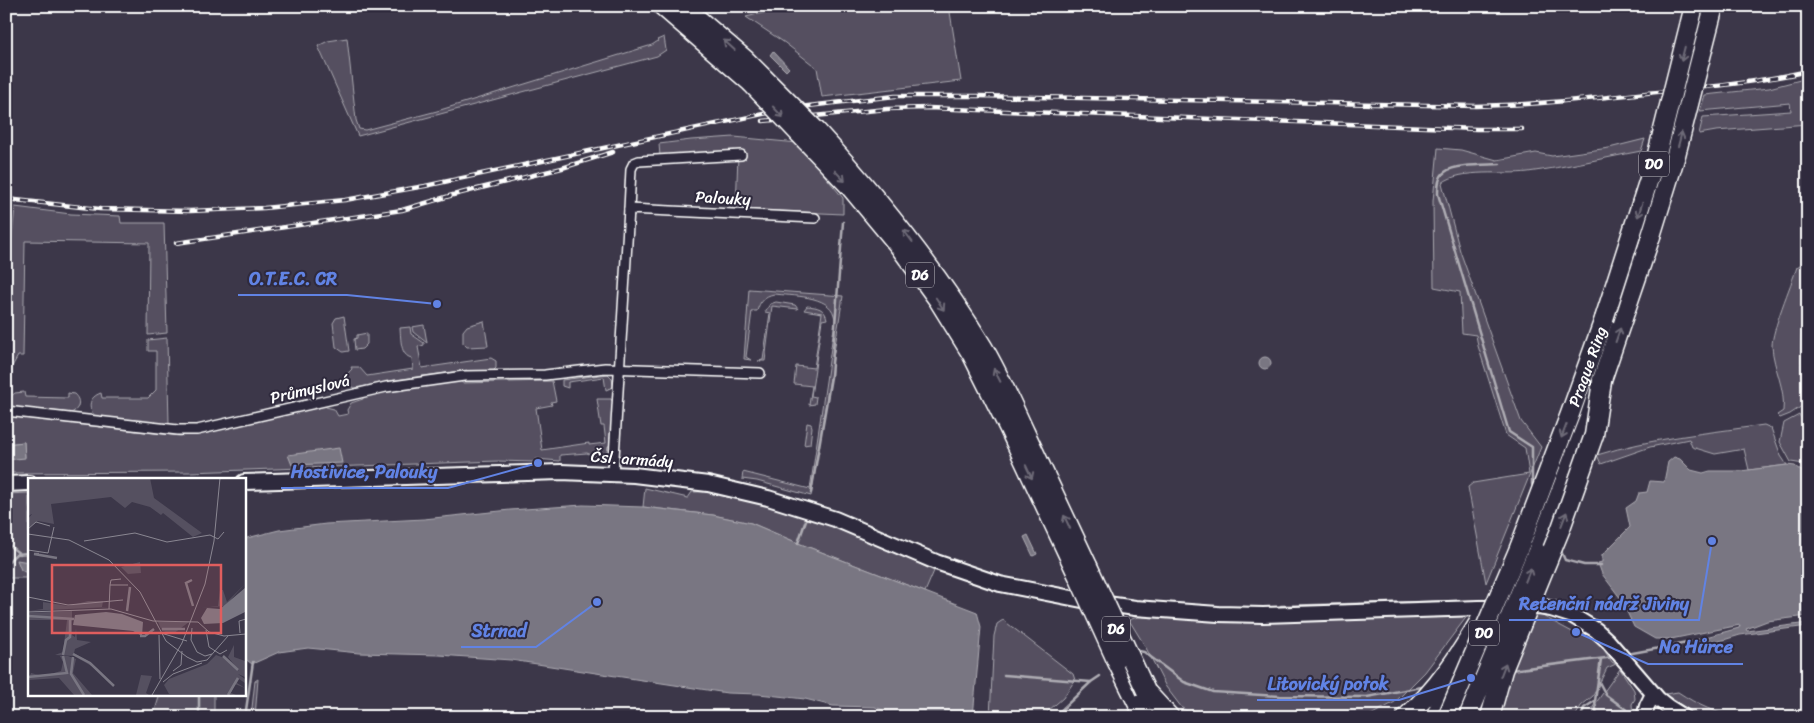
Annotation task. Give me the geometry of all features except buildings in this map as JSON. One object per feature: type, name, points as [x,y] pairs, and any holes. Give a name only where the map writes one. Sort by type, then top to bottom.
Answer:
[{"type":"highway","name":"D6","points":[[662,6],[758,81]]},
{"type":"highway","name":"D6","points":[[683,6],[724,41],[758,81],[811,136],[898,245],[948,315],[972,355],[1082,569],[1144,717]]},
{"type":"highway","name":"Prague Ring","points":[[1447,717],[1518,548],[1570,414],[1635,225],[1656,154],[1694,6]]},
{"type":"highway","name":"Prague Ring","points":[[1468,717],[1534,561],[1602,381],[1663,198],[1714,6]]},
{"type":"highway","points":[[1490,717],[1503,670],[1557,536],[1594,435],[1602,381]]},
{"type":"highway","points":[[1435,717],[1480,620],[1518,548]]},
{"type":"highway","name":"D6","points":[[1082,569],[1116,660],[1136,695],[1159,717]]},
{"type":"highway","points":[[1406,717],[1443,678],[1480,620]]},
{"type":"highway","points":[[1136,695],[1136,717]]},
{"type":"highway","points":[[1136,695],[1170,717]]},
{"type":"main road","name":"Čsl. armády","points":[[245,482],[551,472],[634,474],[708,484],[768,498],[834,519],[936,562],[1000,584],[1087,601],[1135,608],[1263,615],[1539,607],[1573,616],[1596,630],[1608,641],[1653,694],[1668,707],[1684,717]]},
{"type":"main road","points":[[6,484],[28,483]]},
{"type":"main road","points":[[1644,717],[1653,694]]},
{"type":"street","points":[[613,474],[629,209],[634,163],[638,160],[741,155]]},
{"type":"street","name":"Palouky","points":[[629,209],[815,218]]},
{"type":"street","name":"Průmyslová","points":[[6,411],[178,430],[198,430],[386,388],[454,377],[545,375],[605,368],[620,369]]},
{"type":"street","points":[[620,369],[760,374]]},
{"type":"shaded area","points":[[792,6],[949,6],[961,81],[822,97],[817,68],[785,43],[746,17]]},
{"type":"shaded area","points":[[664,37],[666,50],[657,56],[358,136],[318,46],[328,41],[347,38],[356,120],[359,129],[365,130],[437,111],[652,45]]},
{"type":"shaded area","points":[[773,51],[789,68],[786,71],[770,55]]},
{"type":"shaded area","points":[[1808,78],[1808,124],[1699,134],[1703,117],[1791,111],[1790,103],[1700,111],[1705,95],[1769,88]]},
{"type":"shaded area","points":[[734,137],[798,143],[843,198],[843,214],[736,209],[738,154],[660,156],[659,144]]},
{"type":"shaded area","points":[[1645,139],[1641,151],[1528,172],[1460,175],[1442,183],[1460,251],[1521,421],[1541,447],[1486,583],[1468,487],[1473,483],[1529,474],[1525,448],[1506,435],[1476,335],[1462,333],[1460,292],[1434,287],[1433,201],[1438,148],[1461,150],[1497,160],[1536,153],[1552,156],[1609,148]]},
{"type":"shaded area","points":[[15,207],[71,214],[120,216],[121,223],[164,223],[167,333],[148,335],[149,243],[25,241],[23,356],[18,356],[6,377],[6,292]]},
{"type":"shaded area","points":[[1808,262],[1808,310],[1804,319],[1801,343],[1802,406],[1780,418],[1777,415],[1783,411],[1783,394],[1773,354],[1773,339],[1778,319],[1797,267]]},
{"type":"shaded area","points":[[749,289],[843,296],[811,496],[757,481],[742,479],[743,472],[810,489],[835,324],[834,315],[831,308],[817,300],[799,296],[774,294],[768,296],[761,302],[757,311],[752,311],[746,357],[751,360],[744,359]]},
{"type":"shaded area","points":[[776,302],[795,305],[798,309],[772,306],[765,361],[758,361],[763,360],[770,313],[765,312],[770,304]]},
{"type":"shaded area","points":[[807,306],[822,310],[827,319],[822,320],[811,396],[816,397],[815,404],[809,405],[812,386],[794,384],[796,366],[814,368],[822,313],[804,310]]},
{"type":"shaded area","points":[[344,316],[349,351],[343,352],[336,347],[333,323],[336,318]]},
{"type":"shaded area","points":[[484,321],[488,346],[467,347],[463,343],[463,331],[467,326]]},
{"type":"shaded area","points":[[424,325],[427,343],[413,332],[412,327]]},
{"type":"shaded area","points":[[410,327],[411,334],[424,343],[424,345],[418,347],[422,368],[491,358],[496,361],[496,368],[493,371],[468,372],[467,370],[395,380],[355,388],[348,385],[346,375],[352,369],[351,367],[359,367],[367,376],[413,369],[412,358],[408,357],[403,351],[400,328]]},
{"type":"shaded area","points":[[367,333],[367,344],[362,349],[355,350],[354,339],[357,338],[357,335]]},
{"type":"shaded area","points":[[167,338],[169,424],[95,416],[92,413],[90,403],[94,397],[101,393],[102,398],[148,398],[156,390],[156,351],[148,351],[148,340]]},
{"type":"shaded area","points":[[1263,357],[1267,357],[1271,363],[1267,369],[1263,369],[1259,365],[1259,361]]},
{"type":"shaded area","points":[[608,374],[612,378],[613,386],[615,386],[606,390],[604,377],[568,382],[568,388],[562,386],[562,380]]},
{"type":"shaded area","points":[[461,380],[462,383],[552,381],[556,401],[551,402],[552,405],[536,408],[542,450],[589,443],[589,445],[606,443],[597,399],[611,399],[614,404],[610,446],[608,446],[606,457],[598,458],[587,453],[560,455],[560,461],[536,459],[535,462],[498,461],[190,472],[6,473],[6,460],[25,457],[24,442],[6,444],[6,416],[180,436],[325,406],[334,409],[338,416],[348,414],[347,410],[351,403],[363,399],[363,397],[394,390]]},
{"type":"shaded area","points":[[24,392],[25,397],[68,398],[68,393],[74,394],[78,399],[78,407],[71,413],[6,406],[6,395],[10,397],[15,393]]},
{"type":"shaded area","points":[[1799,415],[1803,421],[1808,420],[1808,460],[1804,464],[1791,462],[1780,442],[1784,423]]},
{"type":"shaded area","points":[[807,423],[811,424],[812,427],[810,444],[804,445]]},
{"type":"shaded area","points":[[1764,425],[1771,428],[1781,456],[1787,465],[1749,470],[1744,449],[1715,454],[1692,447],[1689,439],[1650,447],[1601,464],[1597,455],[1659,440]]},
{"type":"shaded area","points":[[24,442],[25,458],[6,460],[6,444]]},
{"type":"shaded area","points":[[339,448],[342,463],[292,465],[288,455]]},
{"type":"shaded area","points":[[1674,457],[1680,459],[1691,470],[1703,473],[1710,471],[1741,471],[1787,465],[1795,466],[1801,471],[1808,471],[1808,616],[1767,621],[1746,629],[1747,631],[1808,623],[1808,626],[1740,635],[1697,648],[1695,640],[1739,628],[1740,625],[1671,639],[1655,639],[1634,627],[1621,599],[1602,574],[1598,563],[1602,562],[1602,555],[1630,527],[1626,508],[1636,501],[1639,493],[1647,492],[1650,481],[1664,482],[1668,462]]},
{"type":"shaded area","points":[[645,488],[688,498],[692,492],[713,492],[754,501],[836,527],[934,571],[925,592],[751,523],[713,515],[643,507]]},
{"type":"shaded area","points":[[28,493],[28,578],[6,578],[6,494]]},
{"type":"shaded area","points":[[583,505],[643,507],[713,515],[751,523],[977,612],[981,627],[973,717],[901,717],[875,707],[833,706],[805,699],[727,693],[511,660],[439,655],[359,653],[308,648],[279,652],[252,664],[245,659],[245,539],[247,538],[279,530],[326,524],[424,519]]},
{"type":"shaded area","points":[[1028,535],[1037,554],[1033,556],[1024,537]]},
{"type":"shaded area","points":[[17,560],[28,562],[28,574],[21,570]]},
{"type":"shaded area","points":[[1537,613],[1576,634],[1594,635],[1612,662],[1616,664],[1607,668],[1593,696],[1581,706],[1575,717],[1494,717],[1511,670]]},
{"type":"shaded area","points":[[1143,615],[1468,615],[1425,672],[1395,702],[1367,717],[1197,717],[1182,708],[1166,687],[1129,620]]},
{"type":"shaded area","points":[[1003,620],[1073,674],[1075,680],[1063,698],[1041,717],[990,717],[994,636],[997,624]]},
{"type":"shaded area","points":[[1620,669],[1634,690],[1633,716],[1594,717],[1593,707]]},
{"type":"shaded area","points":[[258,679],[255,717],[251,717],[255,681]]},
{"type":"shaded area","points":[[1678,692],[1708,708],[1723,714],[1740,717],[1717,718],[1704,716],[1665,694]]},
{"type":"shaded area","points":[[159,696],[214,696],[214,717],[153,717]]},
{"type":"waterway","points":[[1500,164],[1463,166],[1450,169],[1441,176],[1438,194],[1509,432],[1532,447],[1532,484],[1534,489]]},
{"type":"waterway","points":[[811,493],[831,377],[843,222]]},
{"type":"waterway","points":[[798,543],[806,520]]},
{"type":"waterway","points":[[6,543],[20,554]]},
{"type":"waterway","points":[[1560,549],[1565,560],[1584,565],[1601,565]]},
{"type":"waterway","points":[[6,564],[16,554],[28,553]]},
{"type":"waterway","points":[[1544,599],[1564,603]]},
{"type":"waterway","points":[[1281,606],[1457,601]]},
{"type":"waterway","points":[[1627,654],[1698,641]]},
{"type":"waterway","points":[[1136,653],[1139,651],[1144,652],[1184,682],[1213,692],[1280,696],[1367,697],[1427,686]]},
{"type":"waterway","points":[[1511,670],[1614,657]]},
{"type":"waterway","points":[[1597,717],[1595,701],[1601,659]]},
{"type":"waterway","points":[[245,717],[253,662]]},
{"type":"waterway","points":[[1004,675],[1091,682],[1100,676]]},
{"type":"waterway","points":[[1054,717],[1091,682]]},
{"type":"waterway","points":[[1599,682],[1606,695],[1628,711],[1631,717]]},
{"type":"waterway","points":[[199,696],[199,717]]},
{"type":"waterway","points":[[1581,717],[1584,708],[1595,701]]},
{"type":"railway","points":[[6,199],[100,209],[190,211],[264,208],[345,200],[425,186],[791,108],[895,96],[1476,106],[1561,101],[1707,87],[1768,79],[1808,71]]},
{"type":"railway","points":[[763,121],[887,109],[928,108],[1477,129],[1522,129]]},
{"type":"railway","points":[[176,243],[402,210],[453,195],[562,168],[613,152]]},
{"type":"place","name":"O.T.E.C. CR","points":[[437,304]]},
{"type":"place","name":"Hostivice, Palouky","points":[[538,463]]},
{"type":"place","name":"Retenční nádrž Jiviny","points":[[1712,541]]},
{"type":"place","name":"Strnad","points":[[597,602]]},
{"type":"place","name":"Na Hůrce","points":[[1576,632]]},
{"type":"place","name":"Litovický potok","points":[[1471,678]]}]
